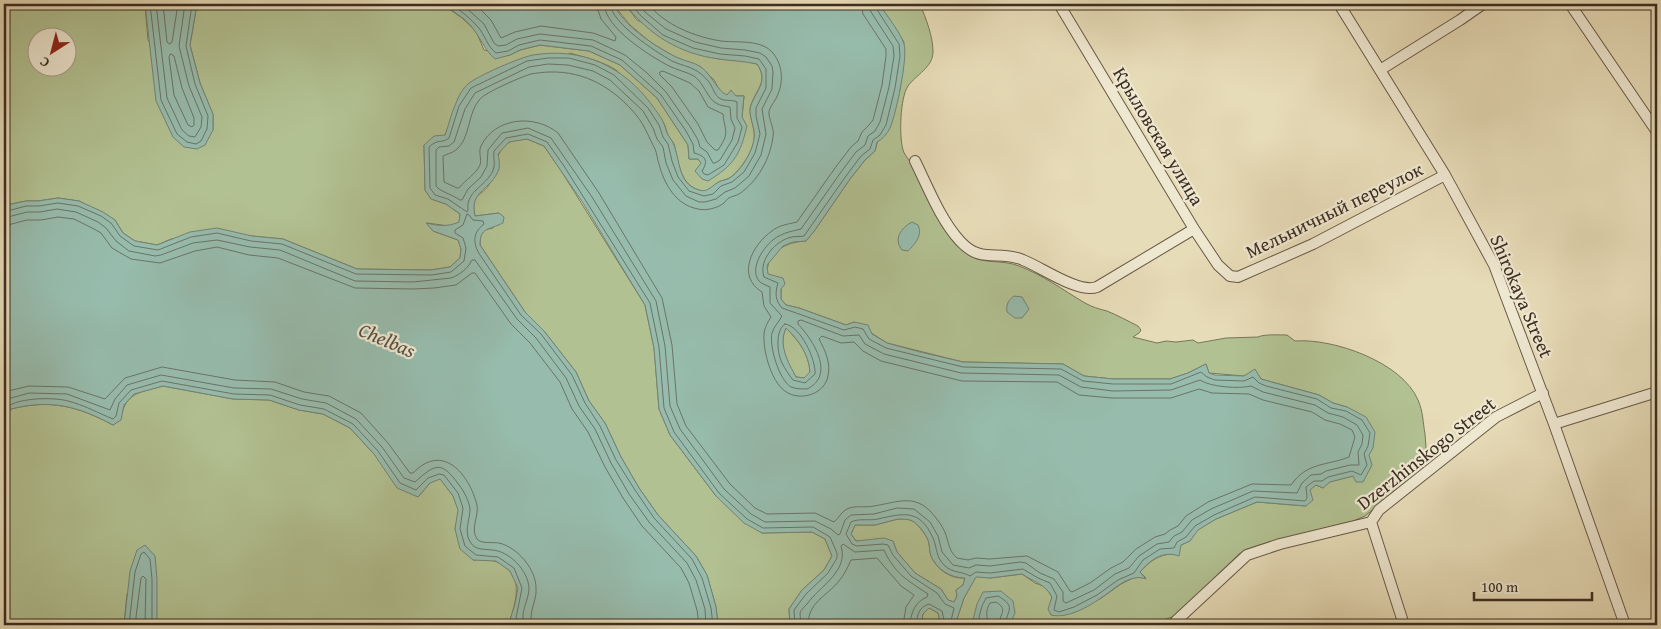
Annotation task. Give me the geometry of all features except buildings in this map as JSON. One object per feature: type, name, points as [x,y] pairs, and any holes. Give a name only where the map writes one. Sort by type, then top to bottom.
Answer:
[{"type":"street","name":"Shirokaya Street","points":[[1339,4],[1444,175],[1494,265],[1543,393],[1625,625]]},
{"type":"street","points":[[1380,70],[1484,4]]},
{"type":"street","points":[[1570,4],[1657,132]]},
{"type":"street","name":"Крыловская улица","points":[[1064,5],[1194,228],[1218,265],[1230,276],[1238,277]]},
{"type":"street","points":[[915,160],[946,222],[960,241],[973,252],[980,255],[1007,256],[1022,259],[1073,284],[1088,289],[1097,287],[1194,228]]},
{"type":"street","name":"Мельничный переулок","points":[[1238,277],[1313,244],[1444,175]]},
{"type":"street","points":[[1554,424],[1657,392]]},
{"type":"street","name":"Dzerzhinskogo Street","points":[[1177,623],[1247,555],[1280,544],[1371,522],[1379,510],[1496,418],[1543,393]]},
{"type":"street","points":[[1371,522],[1404,625]]},
{"type":"shaded area","points":[[4,4],[145,4],[148,40],[213,130],[213,115],[200,83],[190,45],[197,4],[442,4],[476,31],[484,50],[510,55],[520,50],[540,45],[589,51],[620,65],[657,98],[688,145],[689,159],[698,159],[701,163],[742,117],[744,96],[727,96],[721,93],[714,80],[701,67],[675,57],[650,42],[629,24],[614,4],[625,4],[637,20],[719,59],[757,64],[762,76],[762,81],[750,108],[754,137],[748,157],[731,177],[704,191],[694,188],[685,180],[674,144],[668,136],[664,124],[626,80],[616,70],[605,64],[570,53],[448,127],[445,135],[424,145],[425,190],[431,199],[446,204],[460,214],[460,222],[449,226],[427,223],[433,231],[458,240],[461,249],[460,258],[450,267],[431,270],[357,269],[283,239],[252,236],[171,239],[157,245],[135,241],[123,233],[115,220],[79,201],[58,198],[11,204],[4,208]]},
{"type":"shaded area","points":[[879,4],[920,4],[927,22],[932,40],[932,57],[927,66],[911,82],[905,92],[901,117],[902,144],[904,153],[941,223],[957,245],[967,254],[979,260],[1019,266],[1036,274],[1088,304],[1138,326],[1141,330],[1133,337],[1157,343],[1193,340],[1198,343],[1226,338],[1287,335],[1295,341],[1328,344],[1365,355],[1397,374],[1410,386],[1418,400],[1423,417],[1426,449],[1425,463],[1421,472],[1365,516],[1353,521],[1247,549],[1239,554],[1175,616],[1149,625],[1007,625],[1010,624],[973,620],[978,625],[953,625],[956,622],[964,598],[976,576],[990,578],[1022,574],[1035,583],[1046,587],[1052,597],[1049,609],[1100,599],[1121,584],[1135,577],[1146,578],[1140,572],[1147,565],[1159,557],[1173,554],[1181,545],[1190,541],[1197,530],[1216,519],[1257,502],[1306,506],[1310,489],[1316,485],[1323,488],[1329,482],[1353,476],[1347,407],[1333,403],[1319,395],[1261,379],[1255,370],[1244,376],[1209,373],[1206,364],[1170,379],[1113,379],[1084,376],[1063,364],[963,362],[887,343],[854,322],[846,325],[786,305],[781,299],[781,289],[767,274],[770,259],[779,249],[791,243],[806,241],[815,230],[850,179],[875,151],[896,104],[900,89],[904,42]]},
{"type":"shaded area","points":[[527,139],[544,146],[645,305],[654,348],[659,409],[670,435],[716,496],[762,533],[812,532],[825,539],[832,556],[824,570],[802,590],[789,609],[790,625],[718,625],[716,607],[707,575],[696,556],[658,515],[639,488],[621,457],[605,423],[589,401],[576,372],[544,331],[525,312],[480,245],[480,236],[484,230],[493,228],[499,213],[475,216],[475,199],[490,183],[498,156],[503,147],[512,141]]},
{"type":"shaded area","points":[[786,328],[799,343],[808,359],[810,372],[804,378],[796,377],[787,359],[783,347]]},
{"type":"shaded area","points":[[163,386],[233,399],[269,400],[299,410],[323,414],[350,428],[418,497],[430,483],[440,478],[453,496],[459,510],[455,529],[473,560],[497,562],[506,567],[515,580],[515,603],[510,620],[514,625],[157,625],[157,619],[127,594],[124,625],[4,625],[4,419],[11,409],[25,406],[51,405],[64,406],[88,413],[113,425],[120,420],[126,404],[134,395]]},
{"type":"shaded area","points":[[898,519],[910,520],[920,528],[928,540],[931,556],[945,573],[965,578],[963,585],[956,590],[957,596],[954,602],[948,600],[941,589],[915,573],[897,552],[893,541],[856,541],[851,534],[855,525],[875,525]]},
{"type":"shaded area","points":[[929,608],[938,613],[941,625],[921,625],[923,614]]},
{"type":"water","points":[[145,4],[197,4],[190,45],[200,83],[213,114],[213,130],[205,145],[197,149],[184,147],[173,137],[156,101]]},
{"type":"water","points":[[442,4],[614,4],[624,20],[640,35],[676,57],[701,67],[723,93],[727,95],[731,90],[736,96],[744,96],[742,117],[747,126],[742,145],[735,158],[724,170],[708,181],[702,179],[695,171],[701,163],[698,159],[689,159],[688,145],[657,98],[620,65],[589,51],[540,45],[495,59],[486,49],[473,28]]},
{"type":"water","name":"Chelbas","points":[[625,4],[879,4],[900,34],[905,51],[903,73],[889,130],[877,142],[875,151],[850,179],[806,241],[793,242],[783,246],[767,265],[768,274],[783,278],[785,284],[781,289],[781,299],[786,305],[846,325],[854,322],[868,325],[872,334],[887,343],[963,362],[1063,364],[1084,376],[1113,379],[1170,379],[1206,364],[1209,373],[1215,375],[1244,376],[1255,369],[1261,379],[1319,395],[1366,417],[1375,432],[1373,448],[1369,455],[1372,465],[1363,482],[1356,482],[1353,476],[1330,482],[1323,488],[1316,485],[1310,490],[1313,500],[1306,506],[1257,502],[1216,519],[1198,530],[1190,541],[1181,545],[1179,556],[1173,554],[1162,555],[1148,564],[1140,572],[1146,579],[1130,579],[1090,605],[1070,614],[1051,615],[1048,609],[1052,597],[1043,586],[1022,574],[990,578],[976,577],[964,598],[956,622],[953,625],[941,625],[938,613],[929,608],[923,614],[921,625],[790,625],[789,609],[802,590],[824,570],[832,556],[825,539],[812,532],[762,533],[744,523],[716,496],[670,435],[659,409],[654,348],[645,305],[583,203],[544,146],[527,139],[509,142],[498,154],[499,169],[475,201],[475,216],[499,213],[504,217],[503,223],[484,232],[480,239],[480,245],[525,312],[544,331],[576,372],[589,401],[605,423],[621,457],[639,488],[658,515],[696,556],[707,575],[716,607],[718,625],[514,625],[510,620],[518,588],[510,571],[496,561],[473,560],[460,549],[455,529],[458,510],[453,496],[440,479],[430,483],[418,497],[397,488],[374,454],[350,428],[323,414],[299,410],[269,400],[233,399],[163,386],[134,394],[124,405],[121,420],[113,425],[76,409],[51,405],[25,406],[11,409],[4,419],[4,208],[11,204],[58,198],[79,201],[115,220],[123,233],[135,241],[157,245],[190,232],[217,228],[252,236],[283,239],[357,269],[431,270],[450,267],[460,258],[461,249],[458,240],[433,231],[426,223],[451,225],[459,222],[460,214],[446,204],[431,199],[425,190],[424,145],[434,136],[445,135],[458,98],[468,84],[489,72],[519,59],[551,53],[585,57],[600,62],[615,70],[641,91],[663,122],[667,134],[675,147],[682,173],[694,188],[704,191],[733,176],[743,165],[753,144],[754,131],[750,108],[762,80],[757,64],[719,59],[678,48],[655,34]],"holes":[[[786,328],[799,343],[808,360],[810,372],[804,378],[796,377],[785,353],[783,341]],[[898,519],[910,520],[920,528],[928,540],[931,556],[941,569],[950,575],[965,578],[963,585],[956,590],[957,596],[954,602],[948,600],[941,589],[915,573],[897,552],[893,541],[884,538],[856,541],[851,534],[855,525],[875,525]]]},
{"type":"water","points":[[912,222],[918,225],[919,236],[908,251],[902,250],[898,242],[899,234]]},
{"type":"water","points":[[1014,296],[1022,297],[1029,309],[1022,318],[1015,318],[1007,312],[1008,303]]},
{"type":"water","points":[[145,545],[155,556],[157,625],[124,625],[130,571],[137,550]]},
{"type":"water","points":[[1001,591],[1013,601],[1015,613],[1010,624],[978,625],[973,620],[977,604],[983,592]]}]
